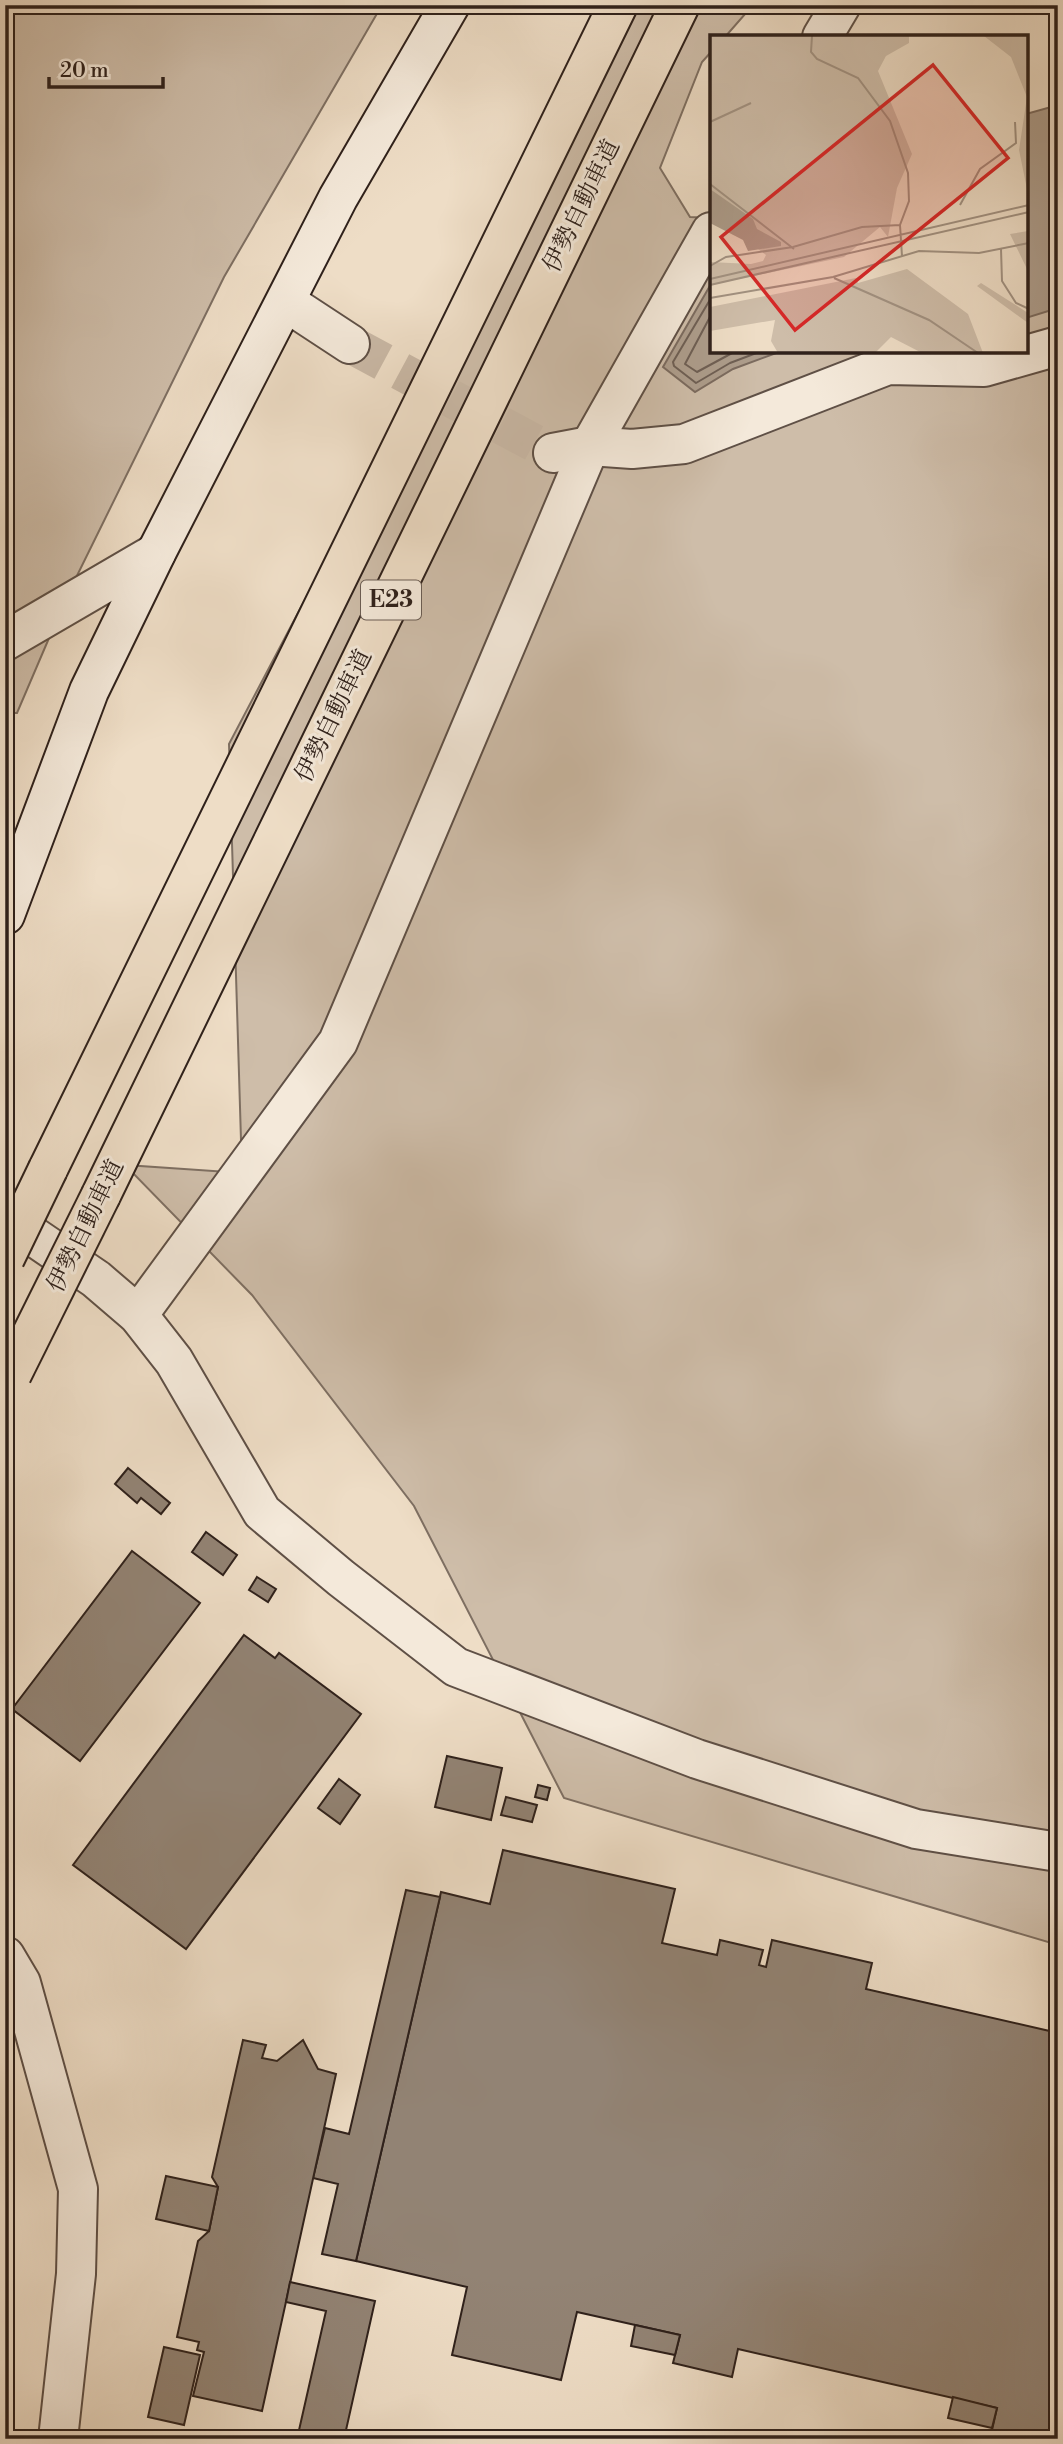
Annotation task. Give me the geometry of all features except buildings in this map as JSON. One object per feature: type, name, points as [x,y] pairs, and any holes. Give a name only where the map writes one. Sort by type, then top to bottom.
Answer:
[{"type":"highway","name":"E23","points":[[5,1258],[618,5]]},
{"type":"highway","name":"伊勢自動車道","points":[[9,1381],[680,5]]},
{"type":"street","points":[[5,915],[89,691],[156,553],[338,198],[450,5]]},
{"type":"street","points":[[823,35],[841,5]]},
{"type":"street","points":[[138,1315],[338,1042],[590,446],[710,234]]},
{"type":"street","points":[[286,302],[349,344]]},
{"type":"street","points":[[553,453],[590,446],[632,449],[684,444],[888,365],[984,366],[1058,346]]},
{"type":"street","points":[[5,641],[156,553]]},
{"type":"street","points":[[5,1217],[96,1279],[138,1315],[174,1361],[262,1512],[341,1578],[456,1667],[697,1759],[915,1829],[1058,1852]]},
{"type":"street","points":[[5,1956],[21,1983],[78,2189],[76,2274],[58,2439]]},
{"type":"shaded area","points":[[5,5],[382,5],[224,277],[67,596],[17,713],[5,713]]},
{"type":"shaded area","points":[[618,5],[753,5],[727,35],[710,35],[710,53],[702,62],[660,168],[690,217],[710,218],[710,354],[1028,354],[1028,151],[1058,143],[1058,1945],[564,1798],[414,1506],[252,1295],[125,1165],[242,1173],[229,744]]},
{"type":"water","points":[[1058,105],[1058,308],[1028,317],[1028,113]]},
{"type":"water","points":[[710,286],[710,354],[774,354],[733,369],[695,392],[663,367]]},
{"type":"tunnel","points":[[350,344],[553,453]]}]
